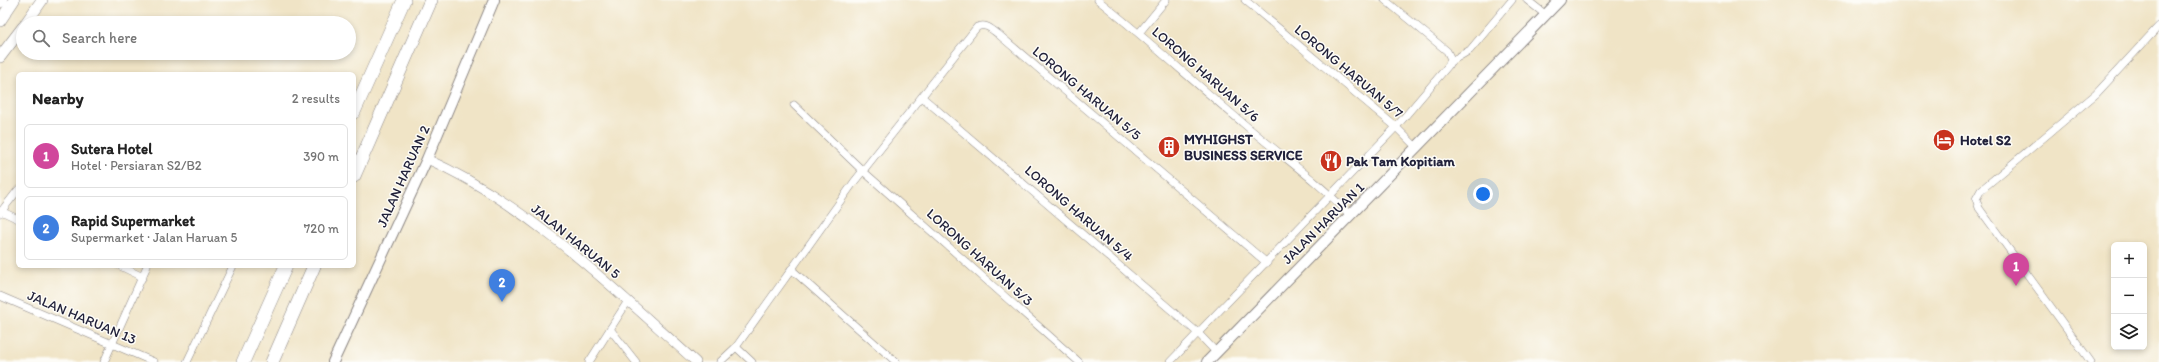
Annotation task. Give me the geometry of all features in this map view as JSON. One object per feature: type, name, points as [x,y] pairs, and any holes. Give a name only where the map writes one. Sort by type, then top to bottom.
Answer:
[{"type":"highway","points":[[356,108],[404,0]]},
{"type":"highway","points":[[356,171],[431,0]]},
{"type":"highway","points":[[243,362],[285,268]]},
{"type":"highway","points":[[272,362],[313,268]]},
{"type":"main road","points":[[0,21],[14,0]]},
{"type":"main road","points":[[31,16],[42,0]]},
{"type":"main road","name":"JALAN HARUAN 2","points":[[333,362],[427,159],[494,0]]},
{"type":"main road","name":"JALAN HARUAN 1","points":[[1206,362],[1418,148],[1560,0]]},
{"type":"main road","points":[[0,57],[16,36]]},
{"type":"street","name":"LORONG HARUAN 5/6","points":[[1098,0],[1139,33],[1248,128],[1331,195],[1350,215]]},
{"type":"street","points":[[1139,33],[1166,0]]},
{"type":"street","name":"LORONG HARUAN 5/7","points":[[1245,0],[1396,127],[1418,148]]},
{"type":"street","points":[[1385,0],[1447,51],[1451,59],[1450,62]]},
{"type":"street","points":[[1170,362],[1267,263],[1396,127],[1450,62],[1470,50],[1512,0]]},
{"type":"street","points":[[1527,0],[1546,15]]},
{"type":"street","name":"LORONG HARUAN 5/5","points":[[922,97],[977,27],[985,25],[998,34],[1267,263]]},
{"type":"street","points":[[2091,362],[1979,208],[1976,199],[1981,190],[2096,94],[2159,26]]},
{"type":"street","points":[[720,362],[736,347],[863,171],[922,97]]},
{"type":"street","name":"LORONG HARUAN 5/4","points":[[922,97],[1198,333],[1216,352]]},
{"type":"street","name":"LORONG HARUAN 5/3","points":[[794,105],[863,171],[1079,362]]},
{"type":"street","name":"JALAN HARUAN 5","points":[[427,159],[461,174],[525,216],[628,301],[696,362]]},
{"type":"street","points":[[16,193],[1,212],[16,218]]},
{"type":"street","points":[[124,268],[143,277]]},
{"type":"street","points":[[104,362],[146,268]]},
{"type":"street","points":[[187,362],[232,268]]},
{"type":"street","points":[[791,269],[896,362]]},
{"type":"street","name":"JALAN HARUAN 13","points":[[0,296],[154,362]]},
{"type":"street","points":[[589,362],[628,301]]},
{"type":"street","points":[[610,329],[636,362]]},
{"type":"street","points":[[736,347],[752,362]]},
{"type":"place","name":"Hotel S2","points":[[1944,140]]},
{"type":"place","name":"MYHIGHST BUSINESS SERVICE","points":[[1169,147]]},
{"type":"place","name":"Pak Tam Kopitiam","points":[[1331,161]]},
{"type":"place","name":"Sutera Hotel","points":[[2016,286]]},
{"type":"place","name":"Rapid Supermarket","points":[[502,302]]}]
